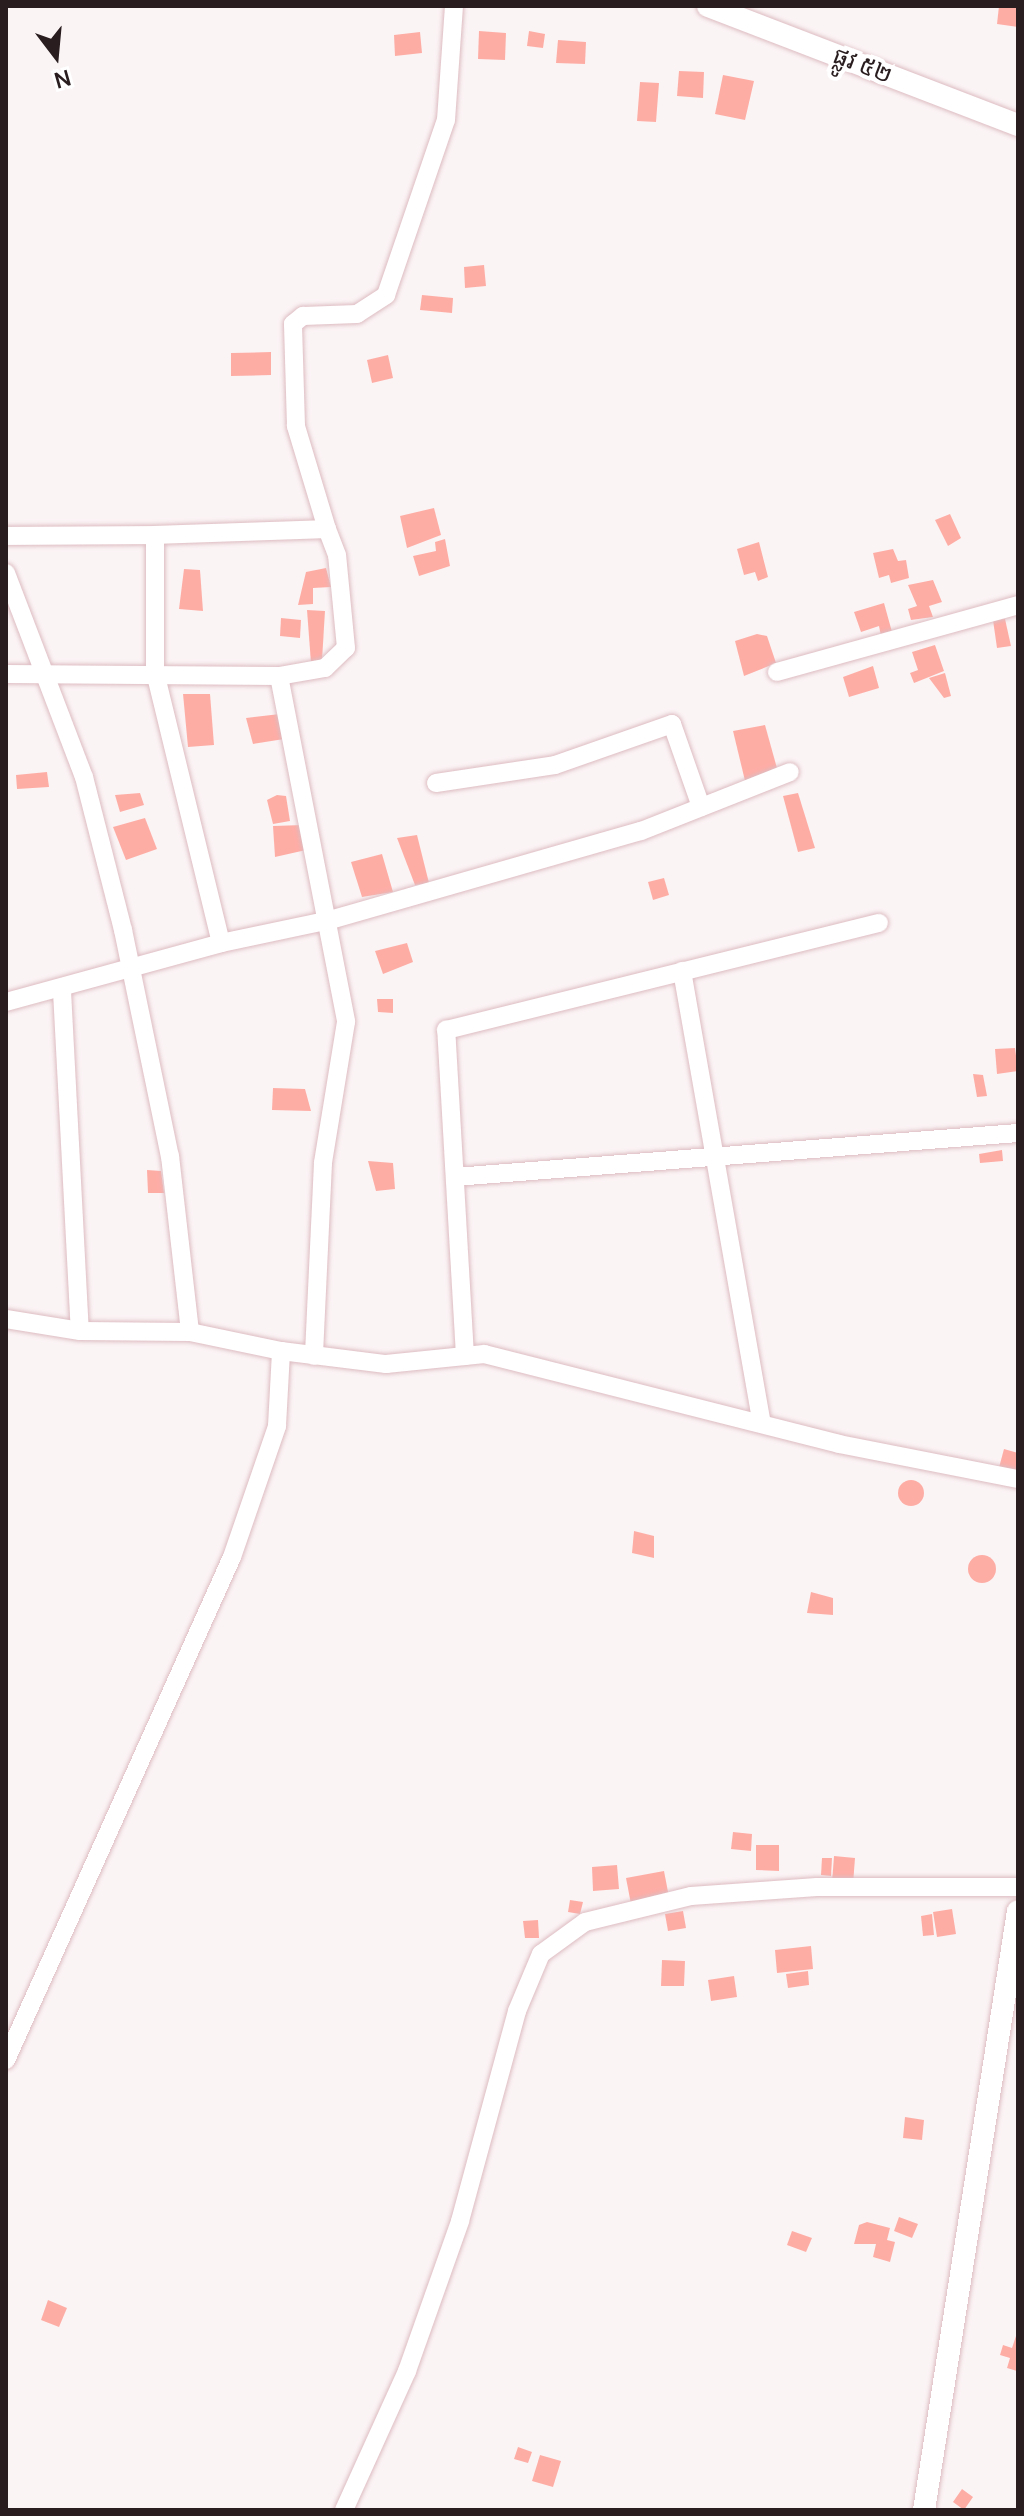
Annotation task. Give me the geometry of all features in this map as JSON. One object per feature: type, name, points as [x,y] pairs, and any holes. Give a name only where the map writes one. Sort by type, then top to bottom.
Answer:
[{"type":"street","points":[[6,674],[155,672],[279,676],[325,668],[346,648],[337,555],[296,426],[293,324],[303,316],[357,314],[386,295],[446,120],[454,6]]},
{"type":"street","name":"ផ្លូវ ៥២","points":[[708,6],[1018,125]]},
{"type":"street","points":[[6,536],[327,529]]},
{"type":"street","points":[[155,535],[155,672],[221,943]]},
{"type":"street","points":[[6,573],[84,777],[170,1156],[190,1332]]},
{"type":"street","points":[[777,672],[1018,605]]},
{"type":"street","points":[[279,676],[330,920],[346,1022],[323,1163],[314,1356]]},
{"type":"street","points":[[436,783],[555,765],[672,724],[701,807]]},
{"type":"street","points":[[6,1002],[62,991],[221,943],[330,920],[641,831],[790,772]]},
{"type":"street","points":[[465,1356],[446,1030],[879,923]]},
{"type":"street","points":[[682,971],[762,1423]]},
{"type":"street","points":[[62,991],[80,1331]]},
{"type":"street","points":[[455,1177],[1018,1133]]},
{"type":"street","points":[[6,1319],[80,1331],[190,1332],[281,1351],[386,1364],[484,1354],[762,1423],[1018,1479]]},
{"type":"street","points":[[6,2060],[253,1504],[277,1426],[281,1351]]},
{"type":"street","points":[[344,2510],[413,2356],[460,2221],[517,2011],[541,1954],[585,1922],[691,1896],[817,1887],[1018,1887]]},
{"type":"street","points":[[924,2510],[1018,1911]]},
{"type":"building","points":[[999,6],[1018,6],[1018,27],[997,24]]},
{"type":"building","points":[[479,31],[506,33],[505,60],[478,59]]},
{"type":"building","points":[[529,31],[545,34],[543,48],[527,46]]},
{"type":"building","points":[[420,32],[422,53],[395,56],[394,35]]},
{"type":"building","points":[[558,40],[586,42],[585,64],[556,63]]},
{"type":"building","points":[[679,71],[704,72],[703,98],[677,96]]},
{"type":"building","points":[[723,75],[754,81],[745,120],[715,114]]},
{"type":"building","points":[[640,82],[659,83],[656,122],[637,121]]},
{"type":"building","points":[[484,265],[486,286],[465,288],[464,267]]},
{"type":"building","points":[[422,295],[453,298],[452,313],[420,310]]},
{"type":"building","points":[[271,352],[271,375],[231,376],[231,353]]},
{"type":"building","points":[[388,355],[393,378],[372,383],[367,360]]},
{"type":"building","points":[[434,508],[441,535],[407,548],[400,516]]},
{"type":"building","points":[[950,514],[961,538],[948,546],[935,520]]},
{"type":"building","points":[[445,539],[450,566],[419,576],[413,556],[436,551],[435,542]]},
{"type":"building","points":[[759,542],[768,577],[758,581],[755,572],[744,575],[737,549]]},
{"type":"building","points":[[893,549],[898,561],[906,560],[909,578],[891,583],[889,575],[879,578],[873,553]]},
{"type":"building","points":[[326,568],[331,587],[313,588],[313,604],[298,605],[306,572]]},
{"type":"building","points":[[184,569],[200,570],[203,611],[179,609]]},
{"type":"building","points":[[933,580],[942,602],[929,606],[933,617],[911,620],[908,609],[917,606],[908,585]]},
{"type":"building","points":[[884,603],[892,632],[881,636],[879,626],[861,632],[854,612]]},
{"type":"building","points":[[307,610],[325,611],[322,660],[311,663]]},
{"type":"building","points":[[281,618],[301,620],[300,638],[280,636]]},
{"type":"building","points":[[1005,619],[1011,646],[997,648],[993,620]]},
{"type":"building","points":[[757,634],[767,636],[776,663],[744,676],[735,641]]},
{"type":"building","points":[[935,645],[944,671],[914,683],[910,673],[918,670],[912,652]]},
{"type":"building","points":[[873,666],[879,688],[849,697],[843,677]]},
{"type":"building","points":[[945,673],[951,696],[944,698],[929,678]]},
{"type":"building","points":[[183,694],[210,694],[214,745],[188,747]]},
{"type":"building","points":[[280,714],[284,739],[253,744],[246,718]]},
{"type":"building","points":[[765,725],[780,779],[747,789],[733,731]]},
{"type":"building","points":[[47,772],[49,787],[17,789],[16,775]]},
{"type":"building","points":[[140,793],[144,805],[120,812],[115,795]]},
{"type":"building","points":[[798,793],[815,848],[798,852],[783,796]]},
{"type":"building","points":[[277,795],[286,796],[290,821],[273,824],[267,800]]},
{"type":"building","points":[[145,818],[157,849],[126,860],[113,827]]},
{"type":"building","points":[[303,825],[306,850],[275,857],[273,826]]},
{"type":"building","points":[[417,835],[429,883],[415,885],[397,838]]},
{"type":"building","points":[[382,854],[393,892],[362,897],[351,862]]},
{"type":"building","points":[[664,878],[669,895],[653,900],[648,882]]},
{"type":"building","points":[[407,943],[413,962],[383,974],[375,951]]},
{"type":"building","points":[[377,999],[393,999],[393,1013],[378,1012]]},
{"type":"building","points":[[1015,1048],[1018,1071],[997,1074],[995,1049]]},
{"type":"building","points":[[973,1074],[983,1075],[987,1096],[977,1097]]},
{"type":"building","points":[[273,1088],[305,1089],[311,1111],[272,1110]]},
{"type":"building","points":[[1002,1150],[1003,1161],[980,1163],[979,1154]]},
{"type":"building","points":[[368,1161],[393,1163],[395,1189],[376,1191]]},
{"type":"building","points":[[147,1170],[161,1171],[164,1193],[148,1193]]},
{"type":"building","points":[[1004,1449],[1018,1453],[1018,1474],[997,1475]]},
{"type":"building","points":[[911,1480],[920,1484],[924,1493],[920,1502],[911,1506],[902,1502],[898,1493],[902,1484]]},
{"type":"building","points":[[634,1531],[654,1536],[654,1558],[632,1553]]},
{"type":"building","points":[[982,1555],[992,1559],[996,1569],[992,1579],[982,1583],[972,1579],[968,1569],[972,1559]]},
{"type":"building","points":[[811,1592],[833,1598],[833,1615],[807,1613]]},
{"type":"building","points":[[733,1832],[752,1834],[751,1851],[731,1849]]},
{"type":"building","points":[[756,1845],[779,1845],[779,1871],[756,1870]]},
{"type":"building","points":[[834,1856],[855,1858],[853,1884],[832,1883]]},
{"type":"building","points":[[822,1858],[832,1858],[831,1876],[821,1875]]},
{"type":"building","points":[[617,1865],[619,1889],[593,1891],[592,1867]]},
{"type":"building","points":[[664,1871],[669,1897],[631,1904],[626,1878]]},
{"type":"building","points":[[570,1900],[583,1902],[580,1914],[568,1912]]},
{"type":"building","points":[[952,1909],[956,1934],[937,1937],[933,1912]]},
{"type":"building","points":[[683,1911],[686,1928],[668,1931],[665,1914]]},
{"type":"building","points":[[932,1914],[934,1935],[923,1936],[921,1916]]},
{"type":"building","points":[[538,1920],[539,1938],[525,1938],[523,1921]]},
{"type":"building","points":[[811,1946],[813,1969],[777,1973],[775,1950]]},
{"type":"building","points":[[662,1960],[685,1961],[684,1986],[661,1986]]},
{"type":"building","points":[[808,1971],[809,1985],[788,1988],[786,1974]]},
{"type":"building","points":[[734,1976],[737,1997],[711,2001],[708,1980]]},
{"type":"building","points":[[905,2117],[924,2120],[922,2140],[903,2138]]},
{"type":"building","points":[[899,2217],[918,2224],[912,2238],[894,2231]]},
{"type":"building","points":[[867,2222],[890,2228],[887,2240],[895,2242],[890,2262],[873,2257],[876,2244],[854,2244],[859,2225]]},
{"type":"building","points":[[792,2231],[812,2238],[806,2252],[787,2245]]},
{"type":"building","points":[[48,2300],[67,2308],[59,2327],[41,2320]]},
{"type":"building","points":[[1018,2330],[1018,2385],[1017,2371],[1007,2368],[1010,2358],[1000,2355],[1003,2345],[1012,2348]]},
{"type":"building","points":[[518,2447],[532,2452],[528,2463],[514,2459]]},
{"type":"building","points":[[540,2455],[561,2461],[553,2487],[532,2481]]},
{"type":"building","points":[[962,2489],[973,2497],[964,2510],[953,2502]]}]
